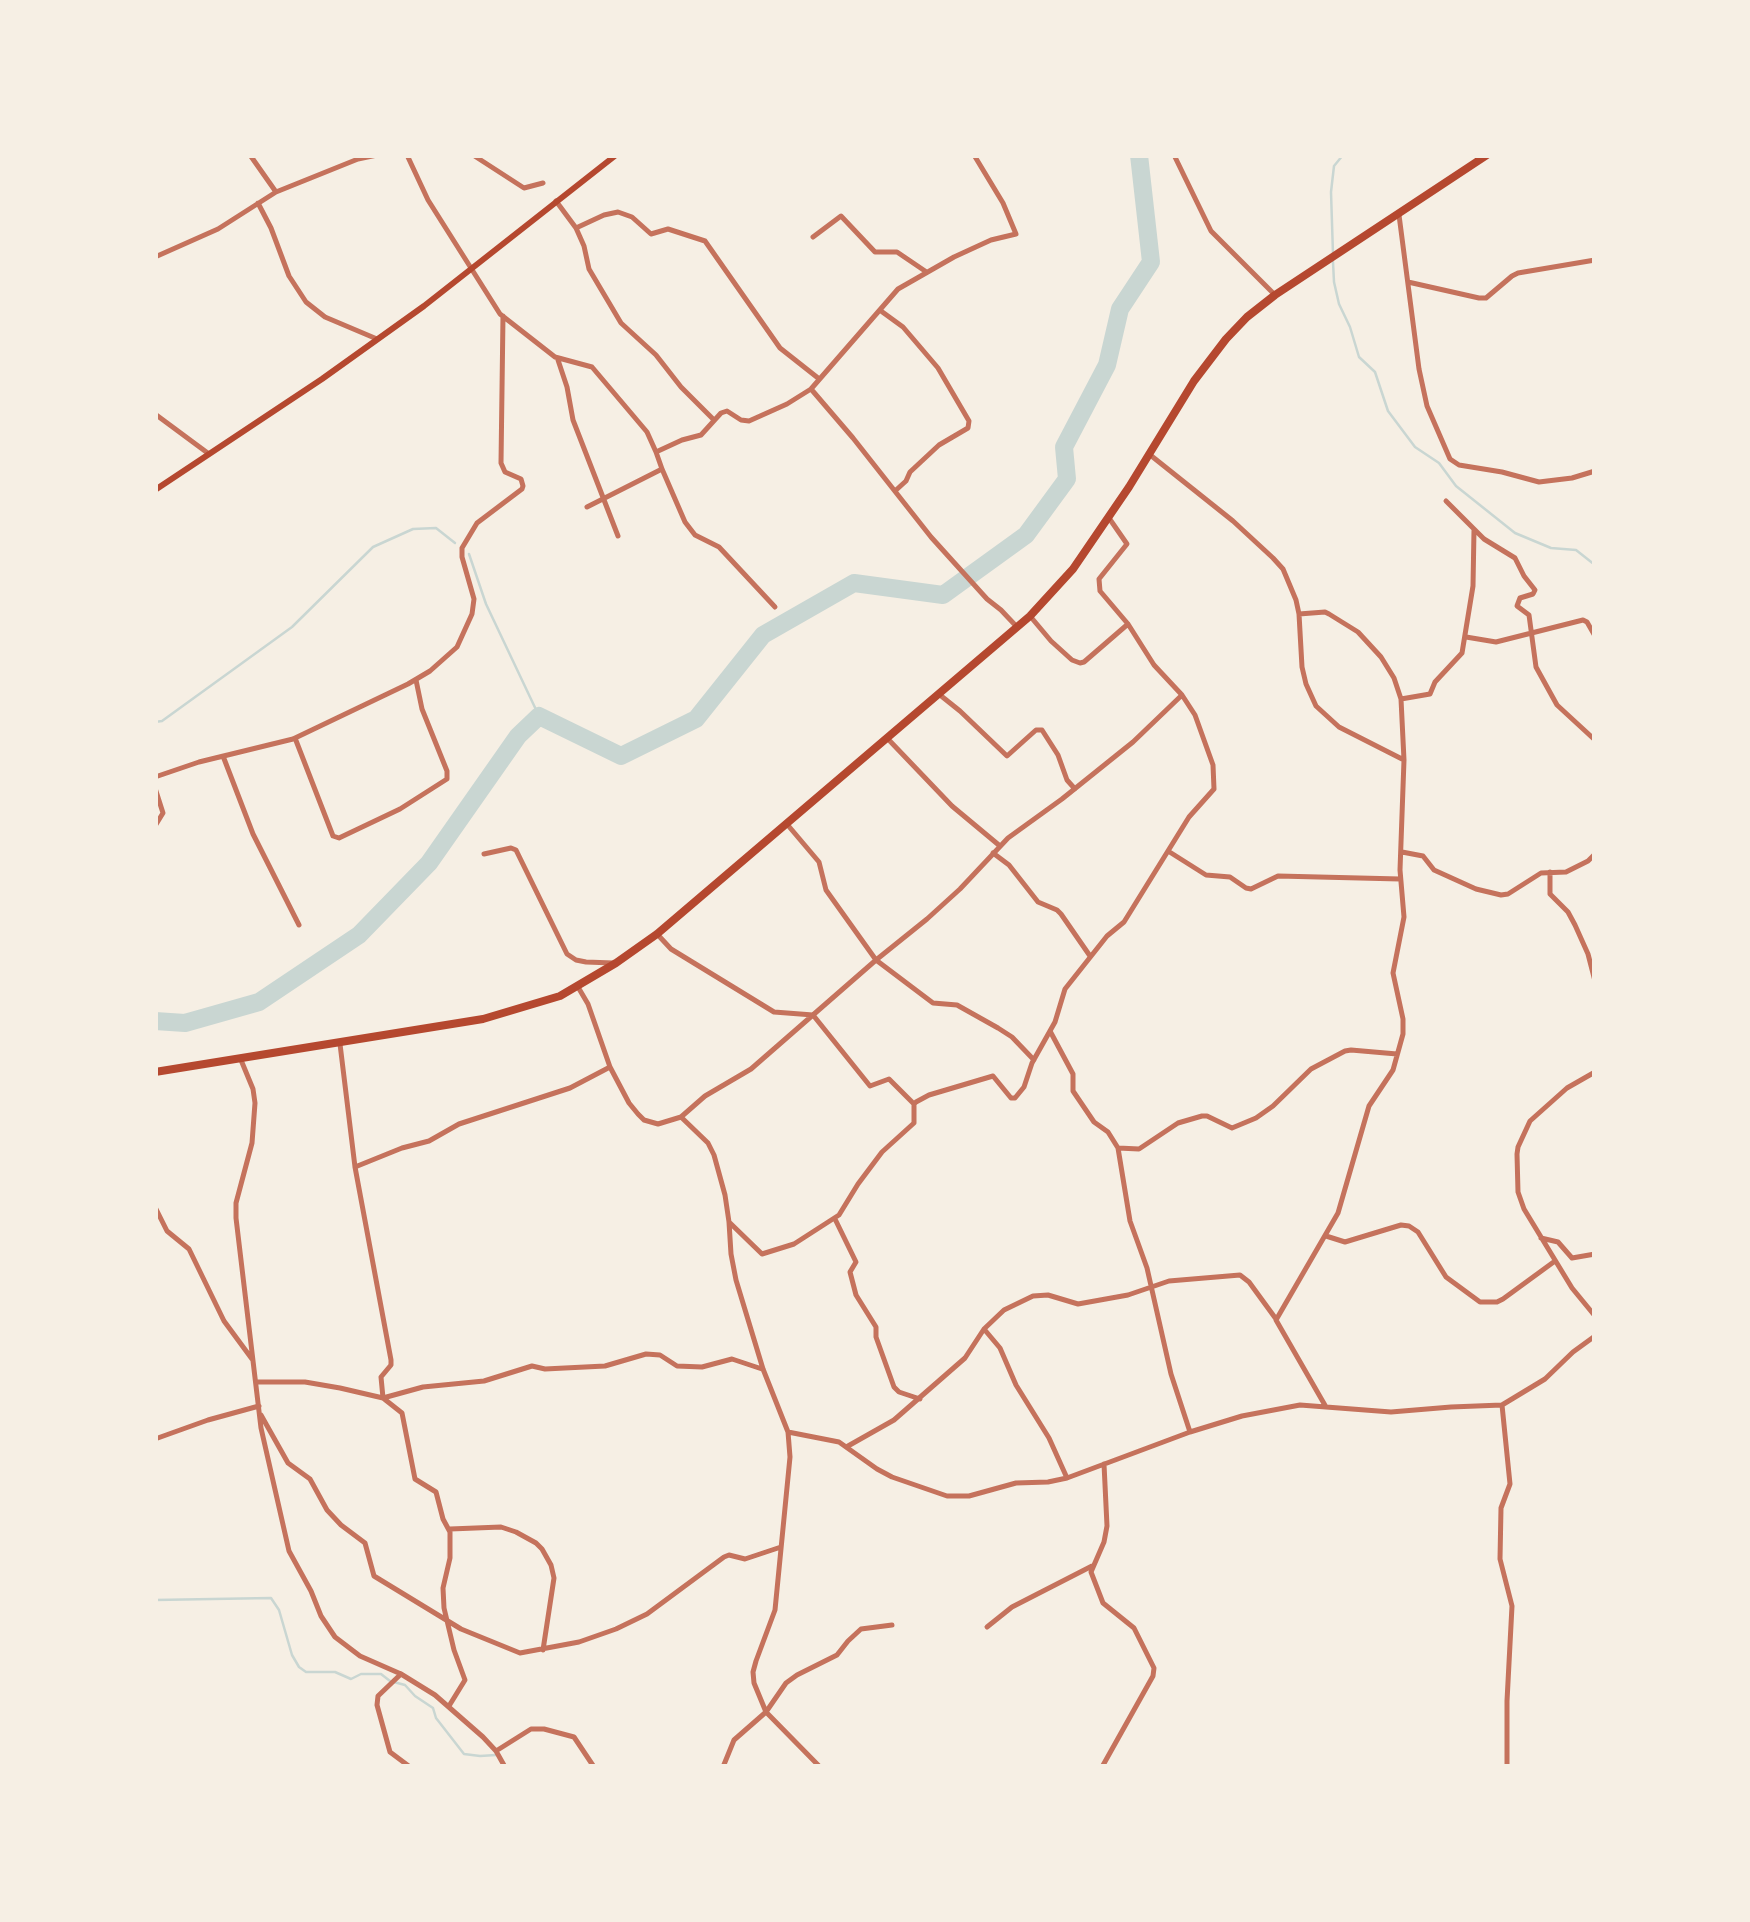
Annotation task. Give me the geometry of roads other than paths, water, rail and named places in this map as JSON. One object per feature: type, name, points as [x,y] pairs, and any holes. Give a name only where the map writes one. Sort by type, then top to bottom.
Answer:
[{"type":"highway","points":[[155,1072],[484,1019],[560,996],[616,962],[656,934],[1030,616],[1073,570],[1110,518],[1194,381],[1246,318],[1274,295],[1488,155]]},
{"type":"main road","points":[[155,490],[424,306],[616,155]]},
{"type":"street","points":[[250,155],[276,192]]},
{"type":"street","points":[[155,257],[218,229],[276,192],[377,155]]},
{"type":"street","points":[[407,155],[428,200],[503,316],[558,358],[592,366],[647,432],[695,536],[718,547],[775,608]]},
{"type":"street","points":[[473,155],[524,188],[543,183]]},
{"type":"street","points":[[656,452],[702,435],[724,412],[748,421],[811,389],[898,289],[992,240],[1014,236],[1003,203],[974,155]]},
{"type":"street","points":[[1174,155],[1212,230],[1274,295]]},
{"type":"street","points":[[556,201],[576,228],[589,269],[621,323],[656,355],[714,420]]},
{"type":"street","points":[[258,203],[289,276],[306,302],[324,317],[377,339]]},
{"type":"street","points":[[576,228],[618,212],[652,234],[673,230],[705,240],[780,348],[819,379]]},
{"type":"street","points":[[1399,215],[1426,406],[1450,459],[1459,465],[1539,482],[1595,471]]},
{"type":"street","points":[[813,237],[841,216],[876,252],[898,252],[926,272]]},
{"type":"street","points":[[1408,282],[1486,298],[1518,273],[1595,260]]},
{"type":"street","points":[[880,311],[903,327],[938,368],[969,421],[968,428],[939,445],[895,491]]},
{"type":"street","points":[[155,777],[296,738],[416,680],[457,647],[472,614],[474,599],[462,558],[466,537],[477,523],[523,486],[521,479],[505,472],[501,463],[503,316]]},
{"type":"street","points":[[558,358],[574,423],[618,536]]},
{"type":"street","points":[[811,389],[976,587],[1017,627]]},
{"type":"street","points":[[155,414],[209,454]]},
{"type":"street","points":[[1148,454],[1274,558],[1290,583],[1299,614],[1302,666],[1316,706],[1340,727],[1404,760]]},
{"type":"street","points":[[586,507],[662,469]]},
{"type":"street","points":[[1446,501],[1484,539],[1514,558],[1535,590],[1520,598],[1518,606],[1529,615],[1535,663],[1547,692],[1595,740]]},
{"type":"street","points":[[914,1104],[929,1095],[994,1076],[1015,1098],[1058,1014],[1065,988],[1107,936],[1124,922],[1189,816],[1214,786],[1214,765],[1199,724],[1182,695],[1154,665],[1128,624],[1104,598],[1100,577],[1127,544],[1110,518]]},
{"type":"street","points":[[1401,698],[1430,694],[1438,677],[1460,657],[1473,586],[1474,529]]},
{"type":"street","points":[[1276,1320],[1338,1213],[1369,1106],[1393,1070],[1404,1026],[1393,973],[1404,917],[1400,879],[1404,760],[1401,698],[1381,657],[1358,632],[1326,612],[1299,614]]},
{"type":"street","points":[[1030,616],[1051,642],[1076,662],[1084,662],[1128,624]]},
{"type":"street","points":[[1466,637],[1496,642],[1583,620],[1595,636]]},
{"type":"street","points":[[296,738],[336,838],[400,809],[448,776],[422,710],[416,680]]},
{"type":"street","points":[[940,695],[1007,756],[1036,730],[1042,730],[1074,789]]},
{"type":"street","points":[[578,987],[629,1103],[644,1120],[658,1124],[681,1117],[705,1096],[750,1069],[927,920],[1020,827],[1133,742],[1182,695]]},
{"type":"street","points":[[887,738],[952,806],[1000,846]]},
{"type":"street","points":[[222,756],[253,834],[299,926]]},
{"type":"street","points":[[155,788],[163,813],[155,826]]},
{"type":"street","points":[[786,823],[819,862],[826,890],[876,960],[933,1002],[957,1005],[998,1028],[1034,1060]]},
{"type":"street","points":[[484,854],[511,848],[519,853],[567,954],[586,962],[616,962]]},
{"type":"street","points":[[1168,851],[1206,875],[1230,877],[1251,889],[1278,876],[1400,879]]},
{"type":"street","points":[[1402,852],[1423,856],[1434,870],[1476,889],[1502,895],[1541,873],[1566,872],[1595,854]]},
{"type":"street","points":[[993,853],[1009,865],[1038,902],[1061,914],[1090,956]]},
{"type":"street","points":[[1550,872],[1550,894],[1566,909],[1575,925],[1595,980]]},
{"type":"street","points":[[656,934],[671,949],[774,1012],[813,1015],[870,1086],[889,1079],[914,1104],[914,1123],[887,1147],[835,1219],[800,1242],[766,1254],[730,1222]]},
{"type":"street","points":[[1050,1030],[1074,1074],[1072,1091],[1118,1148],[1130,1222],[1147,1268],[1171,1374],[1190,1432]]},
{"type":"street","points":[[340,1042],[355,1167],[392,1360],[382,1377],[382,1398]]},
{"type":"street","points":[[1118,1148],[1140,1149],[1178,1123],[1202,1116],[1232,1128],[1256,1118],[1311,1069],[1345,1051],[1398,1054]]},
{"type":"street","points":[[240,1057],[255,1103],[252,1143],[236,1210],[259,1410],[288,1552],[335,1638],[371,1663],[401,1674],[449,1706],[496,1751],[505,1767]]},
{"type":"street","points":[[355,1167],[429,1141],[459,1124],[570,1088],[610,1067]]},
{"type":"street","points":[[1595,1072],[1566,1088],[1530,1121],[1518,1147],[1520,1199],[1572,1288],[1595,1316]]},
{"type":"street","points":[[681,1117],[708,1143],[714,1155],[730,1222],[736,1280],[763,1369],[788,1432],[790,1474],[776,1610],[753,1672],[757,1694],[766,1712],[820,1767]]},
{"type":"street","points":[[155,1207],[167,1231],[189,1249],[230,1331],[254,1362]]},
{"type":"street","points":[[835,1219],[855,1260],[850,1272],[856,1295],[876,1327],[894,1386],[920,1398]]},
{"type":"street","points":[[1326,1236],[1345,1242],[1409,1226],[1418,1232],[1446,1278],[1480,1302],[1503,1299],[1555,1261]]},
{"type":"street","points":[[1541,1238],[1558,1242],[1572,1258],[1595,1254]]},
{"type":"street","points":[[848,1446],[894,1420],[965,1358],[984,1329],[1004,1310],[1033,1296],[1058,1296],[1078,1304],[1128,1295],[1168,1280],[1240,1274],[1276,1320],[1326,1407]]},
{"type":"street","points":[[984,1329],[1000,1348],[1067,1478]]},
{"type":"street","points":[[788,1432],[829,1438],[848,1446],[892,1477],[947,1496],[968,1496],[1016,1483],[1067,1478],[1190,1432],[1270,1410],[1300,1405],[1401,1412],[1451,1406],[1502,1406],[1546,1379],[1595,1336]]},
{"type":"street","points":[[382,1398],[423,1387],[480,1382],[532,1366],[545,1370],[606,1366],[646,1354],[660,1355],[677,1366],[702,1367],[732,1359],[763,1369]]},
{"type":"street","points":[[256,1382],[305,1382],[382,1398],[402,1412],[415,1479],[436,1492],[449,1529],[450,1558],[443,1588],[446,1618],[465,1680],[449,1706]]},
{"type":"street","points":[[1502,1406],[1510,1484],[1501,1508],[1500,1559],[1512,1606],[1506,1701],[1507,1767]]},
{"type":"street","points":[[155,1440],[208,1420],[259,1410]]},
{"type":"street","points":[[259,1410],[288,1463],[312,1481],[330,1514],[366,1543],[374,1576],[468,1632],[520,1653],[586,1640],[640,1618],[724,1556],[745,1559],[781,1546]]},
{"type":"street","points":[[1102,1767],[1154,1668],[1134,1628],[1104,1603],[1093,1581],[1092,1566],[1107,1526],[1104,1464]]},
{"type":"street","points":[[449,1529],[500,1527],[542,1549],[554,1578],[543,1650]]},
{"type":"street","points":[[987,1627],[1012,1607],[1092,1566]]},
{"type":"street","points":[[722,1766],[738,1734],[766,1712],[786,1684],[837,1655],[856,1633],[892,1624]]},
{"type":"street","points":[[401,1674],[378,1696],[377,1705],[390,1752],[410,1767]]},
{"type":"street","points":[[496,1751],[531,1729],[544,1729],[574,1737],[594,1767]]},
{"type":"waterway","points":[[155,1021],[185,1023],[259,1002],[359,935],[429,863],[518,736],[539,716],[621,756],[696,719],[763,635],[854,583],[943,595],[1026,535],[1067,479],[1064,447],[1107,365],[1120,309],[1151,262],[1139,155]]},
{"type":"waterway","points":[[1333,254],[1331,192],[1334,166],[1343,155]]},
{"type":"waterway","points":[[1333,262],[1339,304],[1359,357],[1375,372],[1388,411],[1415,447],[1439,463],[1456,486],[1515,533],[1551,548],[1576,550],[1595,565]]},
{"type":"waterway","points":[[155,722],[162,721],[292,627],[373,547],[413,529],[436,528],[455,543]]},
{"type":"waterway","points":[[469,554],[486,604],[539,716]]},
{"type":"waterway","points":[[155,1600],[271,1598],[279,1610],[292,1655],[306,1672],[335,1672],[351,1679],[361,1674],[381,1674],[405,1685],[433,1708],[436,1718],[464,1754],[496,1755]]}]
